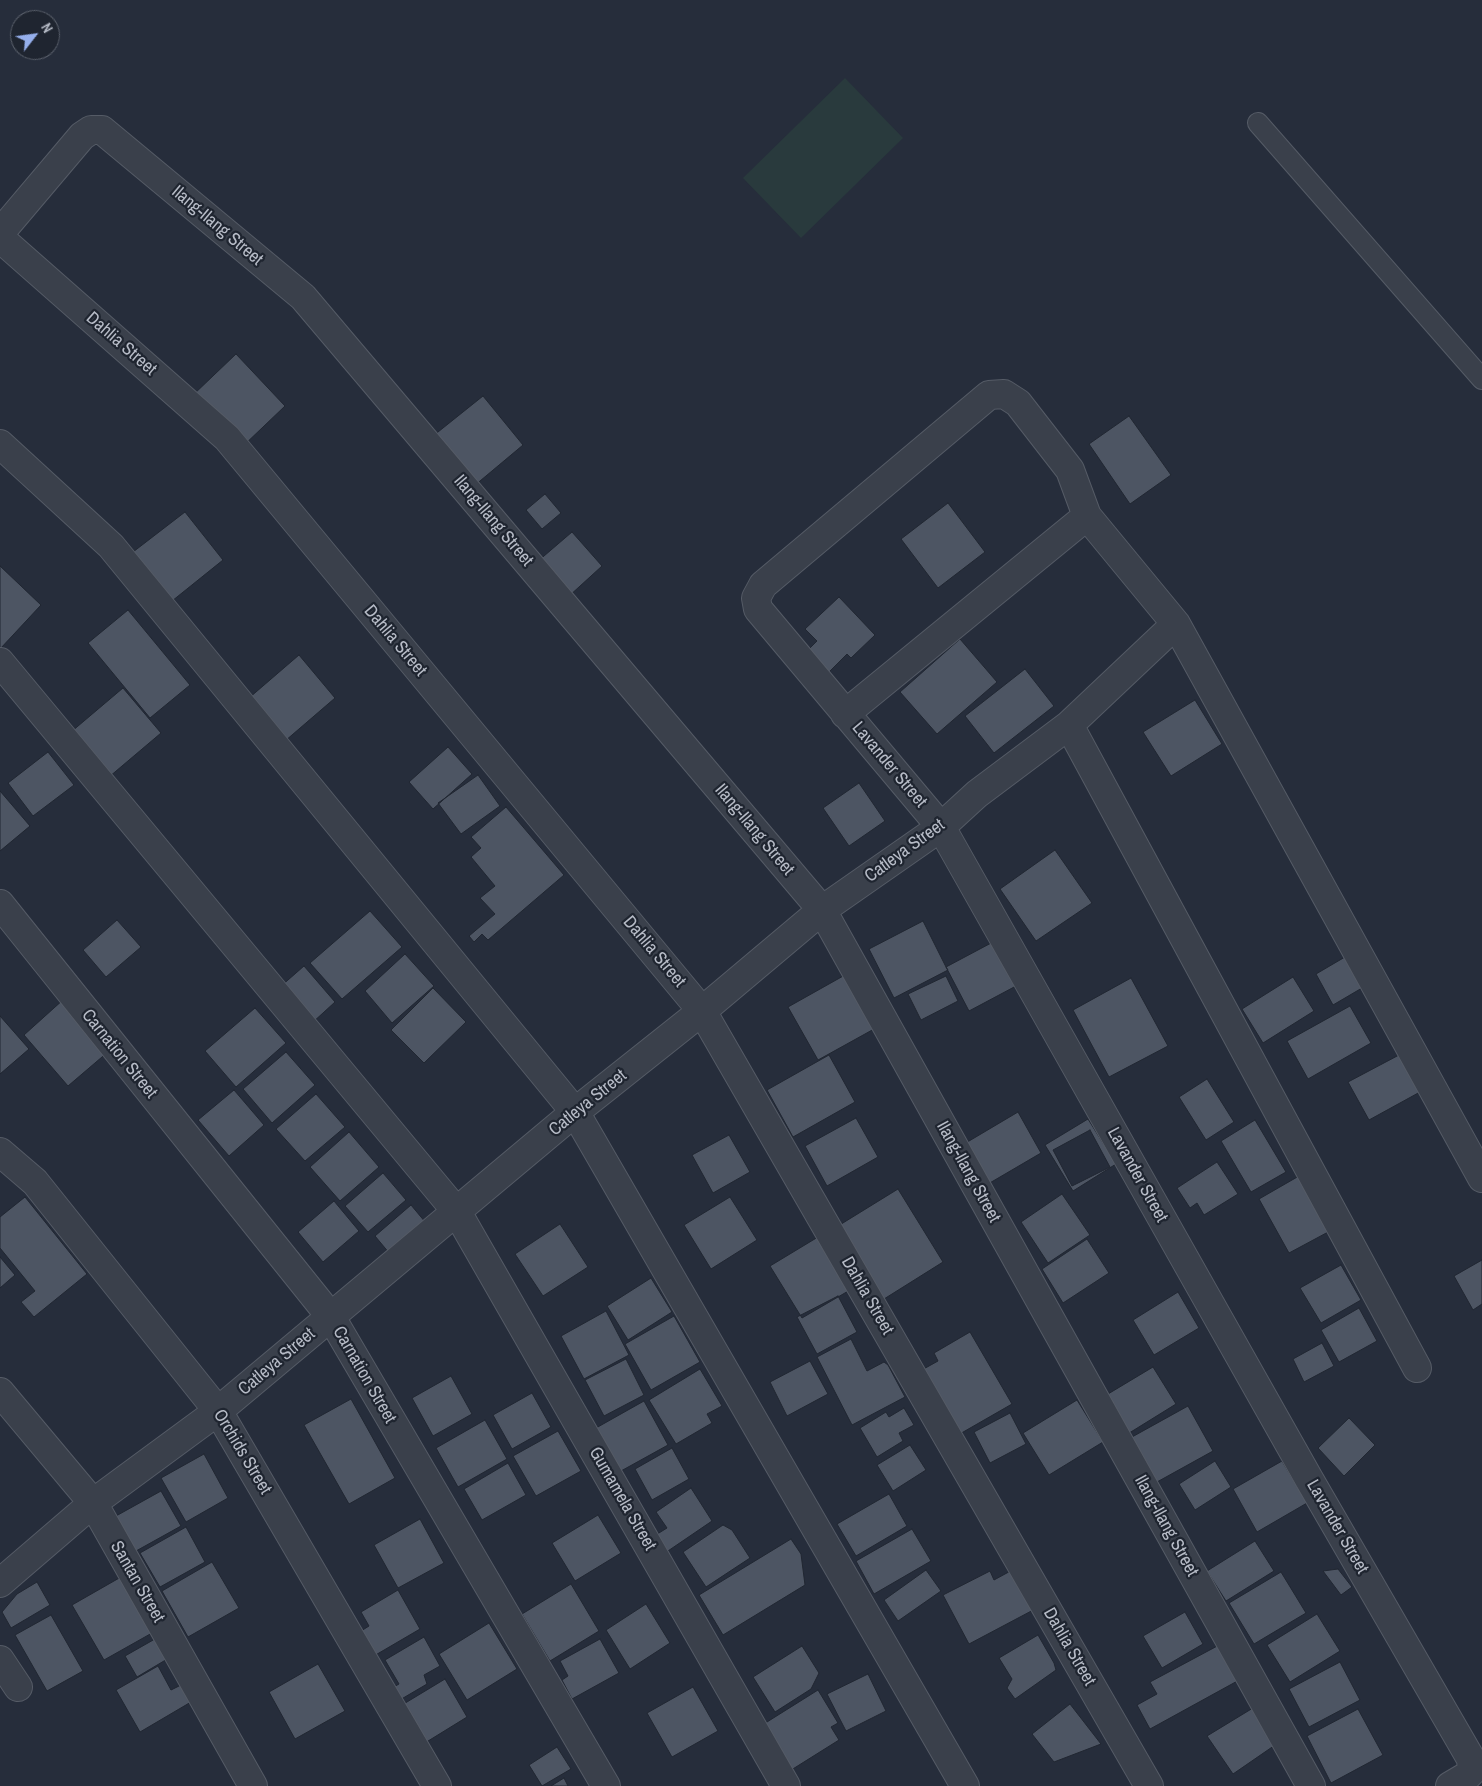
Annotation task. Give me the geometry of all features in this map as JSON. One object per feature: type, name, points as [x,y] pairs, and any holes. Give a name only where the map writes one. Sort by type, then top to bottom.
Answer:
[{"type":"street","name":"Ilang-Ilang Street","points":[[0,233],[82,136],[91,130],[102,130],[303,297],[822,910],[1312,1786]]},
{"type":"street","name":"Dahlia Street","points":[[0,238],[227,438],[702,1010],[1149,1786]]},
{"type":"street","name":"Lavander Street","points":[[1087,516],[1070,470],[1018,403],[1004,394],[989,395],[763,584],[756,598],[758,609],[941,826],[1309,1480],[1470,1759],[1461,1778]]},
{"type":"street","points":[[0,444],[111,546],[575,1112],[965,1786]]},
{"type":"street","points":[[845,714],[1087,516],[1176,624],[1482,1178]]},
{"type":"street","name":"Catleya Street","points":[[0,1583],[93,1503],[218,1411],[575,1112],[822,910],[941,826],[977,794],[1068,725],[1176,624]]},
{"type":"street","name":"Gumamela Street","points":[[0,662],[457,1212],[786,1786]]},
{"type":"street","points":[[1068,725],[1417,1368]]},
{"type":"street","name":"Carnation Street","points":[[0,904],[330,1317],[606,1786]]},
{"type":"street","name":"Orchids Street","points":[[0,1152],[36,1182],[218,1411],[436,1786]]},
{"type":"street","name":"Santan Street","points":[[0,1392],[93,1503],[253,1786]]},
{"type":"street","points":[[0,1660],[18,1687]]},
{"type":"lane","points":[[1258,123],[1482,379]]},
{"type":"shaded area","points":[[845,78],[903,138],[801,238],[743,178]]},
{"type":"building","points":[[236,354],[285,406],[241,448],[192,396]]},
{"type":"building","points":[[483,396],[523,445],[474,486],[433,436]]},
{"type":"building","points":[[1129,416],[1171,475],[1130,504],[1089,444]]},
{"type":"building","points":[[545,494],[561,513],[542,529],[526,510]]},
{"type":"building","points":[[948,503],[985,552],[938,588],[901,539]]},
{"type":"building","points":[[185,512],[223,560],[172,601],[133,552]]},
{"type":"building","points":[[572,532],[602,566],[568,597],[537,562]]},
{"type":"building","points":[[0,566],[41,605],[0,649]]},
{"type":"building","points":[[839,597],[875,635],[851,658],[847,654],[822,679],[801,657],[817,641],[805,629]]},
{"type":"building","points":[[128,610],[190,685],[150,718],[88,643]]},
{"type":"building","points":[[960,639],[997,682],[937,734],[900,692]]},
{"type":"building","points":[[299,655],[335,698],[285,741],[249,698]]},
{"type":"building","points":[[1025,669],[1054,706],[994,753],[965,716]]},
{"type":"building","points":[[123,688],[161,733],[109,777],[71,732]]},
{"type":"building","points":[[1195,700],[1222,744],[1171,776],[1143,732]]},
{"type":"building","points":[[448,747],[472,774],[433,809],[409,782]]},
{"type":"building","points":[[48,752],[74,785],[33,816],[8,783]]},
{"type":"building","points":[[478,775],[500,806],[461,834],[438,803]]},
{"type":"building","points":[[859,783],[885,821],[849,846],[823,808]]},
{"type":"building","points":[[0,791],[30,826],[0,851]]},
{"type":"building","points":[[506,807],[564,875],[488,940],[482,934],[474,942],[469,936],[495,914],[480,898],[495,886],[471,857],[481,848],[471,837]]},
{"type":"building","points":[[1055,850],[1092,903],[1036,941],[1000,889]]},
{"type":"building","points":[[370,911],[402,947],[342,999],[310,963]]},
{"type":"building","points":[[117,920],[141,947],[106,977],[83,950]]},
{"type":"building","points":[[923,921],[948,970],[894,998],[869,949]]},
{"type":"building","points":[[993,942],[1016,986],[969,1011],[946,967]]},
{"type":"building","points":[[405,954],[434,986],[392,1023],[365,991]]},
{"type":"building","points":[[1345,957],[1362,988],[1333,1005],[1316,974]]},
{"type":"building","points":[[304,966],[335,1002],[312,1023],[280,987]]},
{"type":"building","points":[[845,975],[874,1029],[818,1060],[788,1007]]},
{"type":"building","points":[[946,976],[958,1001],[921,1020],[908,994]]},
{"type":"building","points":[[1293,977],[1314,1011],[1263,1043],[1242,1009]]},
{"type":"building","points":[[1131,978],[1168,1046],[1109,1077],[1073,1010]]},
{"type":"building","points":[[433,988],[466,1022],[424,1063],[391,1030]]},
{"type":"building","points":[[64,999],[109,1051],[68,1086],[24,1035]]},
{"type":"building","points":[[1350,1006],[1371,1043],[1308,1079],[1287,1041]]},
{"type":"building","points":[[255,1008],[286,1043],[236,1087],[205,1051]]},
{"type":"building","points":[[0,1016],[29,1049],[0,1074]]},
{"type":"building","points":[[286,1052],[315,1085],[272,1123],[243,1089]]},
{"type":"building","points":[[829,1055],[855,1102],[793,1137],[767,1090]]},
{"type":"building","points":[[1399,1055],[1420,1092],[1369,1120],[1348,1082]]},
{"type":"building","points":[[1207,1079],[1234,1122],[1206,1140],[1179,1097]]},
{"type":"building","points":[[234,1090],[264,1125],[229,1156],[198,1120]]},
{"type":"building","points":[[316,1094],[345,1127],[305,1161],[276,1129]]},
{"type":"building","points":[[1018,1112],[1041,1153],[988,1184],[964,1144]]},
{"type":"building","points":[[856,1118],[878,1157],[827,1186],[805,1146]]},
{"type":"building","points":[[1088,1119],[1116,1164],[1073,1191],[1045,1145]]},
{"type":"building","points":[[1255,1120],[1286,1172],[1251,1192],[1221,1141]]},
{"type":"building","points":[[1090,1130],[1110,1167],[1072,1186],[1053,1150]]},
{"type":"building","points":[[349,1132],[379,1167],[340,1201],[310,1167]]},
{"type":"building","points":[[729,1135],[750,1172],[713,1193],[692,1155]]},
{"type":"building","points":[[1217,1162],[1238,1194],[1204,1215],[1197,1203],[1190,1208],[1177,1188]]},
{"type":"building","points":[[383,1173],[406,1200],[368,1232],[345,1206]]},
{"type":"building","points":[[1299,1176],[1330,1231],[1289,1253],[1259,1199]]},
{"type":"building","points":[[898,1189],[943,1262],[884,1299],[838,1226]]},
{"type":"building","points":[[1062,1194],[1090,1235],[1048,1263],[1021,1222]]},
{"type":"building","points":[[25,1197],[87,1274],[34,1317],[21,1302],[35,1291],[0,1248],[0,1217]]},
{"type":"building","points":[[730,1197],[757,1240],[711,1269],[684,1225]]},
{"type":"building","points":[[334,1201],[359,1231],[323,1262],[298,1232]]},
{"type":"building","points":[[411,1205],[431,1229],[395,1260],[375,1236]]},
{"type":"building","points":[[560,1224],[588,1267],[543,1296],[515,1254]]},
{"type":"building","points":[[818,1237],[850,1290],[802,1318],[770,1266]]},
{"type":"building","points":[[1087,1239],[1109,1273],[1063,1303],[1042,1269]]},
{"type":"building","points":[[0,1257],[15,1275],[0,1288]]},
{"type":"building","points":[[1482,1260],[1482,1304],[1473,1310],[1454,1276]]},
{"type":"building","points":[[1341,1265],[1361,1300],[1321,1323],[1300,1288]]},
{"type":"building","points":[[651,1278],[672,1312],[628,1340],[607,1306]]},
{"type":"building","points":[[1178,1292],[1199,1328],[1154,1355],[1133,1320]]},
{"type":"building","points":[[838,1296],[857,1332],[817,1354],[797,1317]]},
{"type":"building","points":[[1359,1308],[1377,1341],[1339,1362],[1321,1330]]},
{"type":"building","points":[[606,1311],[629,1355],[584,1379],[561,1336]]},
{"type":"building","points":[[674,1316],[700,1362],[651,1390],[625,1344]]},
{"type":"building","points":[[970,1332],[1012,1404],[958,1435],[920,1371],[938,1361],[934,1353]]},
{"type":"building","points":[[851,1339],[867,1371],[884,1362],[888,1365],[905,1397],[852,1425],[817,1357]]},
{"type":"building","points":[[1322,1343],[1334,1366],[1304,1382],[1293,1359]]},
{"type":"building","points":[[626,1359],[644,1395],[604,1416],[585,1380]]},
{"type":"building","points":[[810,1361],[828,1394],[787,1416],[770,1382]]},
{"type":"building","points":[[1153,1367],[1176,1404],[1126,1435],[1103,1397]]},
{"type":"building","points":[[700,1369],[722,1406],[707,1414],[712,1423],[676,1444],[649,1400]]},
{"type":"building","points":[[451,1376],[472,1414],[433,1436],[412,1398]]},
{"type":"building","points":[[532,1393],[551,1427],[512,1449],[493,1415]]},
{"type":"building","points":[[351,1399],[395,1478],[349,1504],[304,1425]]},
{"type":"building","points":[[1077,1400],[1103,1442],[1049,1475],[1023,1433]]},
{"type":"building","points":[[644,1401],[668,1445],[621,1471],[596,1428]]},
{"type":"building","points":[[1188,1406],[1213,1451],[1157,1482],[1132,1437]]},
{"type":"building","points":[[904,1408],[914,1425],[899,1433],[903,1441],[877,1457],[860,1428],[886,1412],[889,1417]]},
{"type":"building","points":[[1010,1413],[1026,1444],[990,1463],[974,1432]]},
{"type":"building","points":[[1349,1418],[1375,1445],[1344,1476],[1318,1448]]},
{"type":"building","points":[[485,1420],[507,1459],[458,1487],[436,1448]]},
{"type":"building","points":[[558,1431],[581,1471],[536,1496],[513,1456]]},
{"type":"building","points":[[910,1445],[926,1470],[893,1491],[877,1465]]},
{"type":"building","points":[[672,1448],[689,1479],[652,1500],[635,1469]]},
{"type":"building","points":[[204,1454],[228,1498],[186,1522],[161,1478]]},
{"type":"building","points":[[1215,1461],[1231,1487],[1195,1510],[1179,1484]]},
{"type":"building","points":[[1282,1461],[1307,1503],[1257,1532],[1233,1489]]},
{"type":"building","points":[[508,1463],[526,1495],[482,1520],[464,1489]]},
{"type":"building","points":[[691,1488],[712,1521],[665,1553],[654,1536],[667,1528],[656,1512]]},
{"type":"building","points":[[161,1491],[181,1526],[136,1551],[116,1516]]},
{"type":"building","points":[[889,1494],[907,1526],[856,1556],[837,1524]]},
{"type":"building","points":[[598,1515],[621,1553],[575,1581],[552,1543]]},
{"type":"building","points":[[420,1519],[444,1563],[398,1588],[374,1545]]},
{"type":"building","points":[[723,1525],[732,1530],[750,1558],[706,1587],[683,1552]]},
{"type":"building","points":[[186,1527],[205,1562],[160,1587],[140,1553]]},
{"type":"building","points":[[912,1529],[931,1561],[874,1594],[856,1561]]},
{"type":"building","points":[[791,1539],[801,1554],[805,1585],[723,1635],[699,1595]]},
{"type":"building","points":[[1255,1541],[1274,1571],[1226,1601],[1207,1571]]},
{"type":"building","points":[[212,1562],[239,1608],[188,1637],[162,1591]]},
{"type":"building","points":[[1016,1568],[1037,1608],[969,1644],[943,1595],[990,1571],[994,1580]]},
{"type":"building","points":[[1338,1569],[1352,1587],[1341,1595],[1323,1571]]},
{"type":"building","points":[[926,1570],[941,1591],[898,1621],[884,1600]]},
{"type":"building","points":[[1281,1572],[1306,1613],[1254,1644],[1229,1603]]},
{"type":"building","points":[[121,1577],[152,1633],[104,1660],[72,1605]]},
{"type":"building","points":[[37,1582],[50,1605],[11,1628],[2,1612],[17,1594]]},
{"type":"building","points":[[571,1584],[599,1631],[550,1661],[522,1614]]},
{"type":"building","points":[[398,1590],[420,1629],[367,1660],[353,1636],[369,1626],[361,1612]]},
{"type":"building","points":[[646,1604],[670,1643],[630,1669],[606,1630]]},
{"type":"building","points":[[1185,1612],[1203,1644],[1162,1668],[1143,1636]]},
{"type":"building","points":[[1317,1614],[1340,1651],[1290,1682],[1267,1645]]},
{"type":"building","points":[[51,1615],[83,1671],[47,1691],[15,1635]]},
{"type":"building","points":[[489,1623],[517,1669],[467,1700],[439,1654]]},
{"type":"building","points":[[162,1635],[174,1655],[137,1677],[125,1656]]},
{"type":"building","points":[[1038,1635],[1056,1670],[1015,1699],[1007,1688],[1012,1679],[999,1658]]},
{"type":"building","points":[[424,1637],[440,1666],[424,1675],[427,1684],[393,1704],[385,1692],[399,1684],[385,1660]]},
{"type":"building","points":[[600,1639],[619,1673],[572,1699],[562,1680],[568,1676],[560,1661]]},
{"type":"building","points":[[1221,1644],[1241,1679],[1150,1729],[1137,1705],[1157,1694],[1150,1682]]},
{"type":"building","points":[[802,1646],[819,1673],[811,1689],[775,1712],[753,1677]]},
{"type":"building","points":[[1340,1662],[1360,1700],[1309,1727],[1289,1689]]},
{"type":"building","points":[[318,1664],[345,1711],[295,1739],[269,1692]]},
{"type":"building","points":[[158,1666],[171,1690],[181,1685],[191,1702],[140,1732],[116,1690]]},
{"type":"building","points":[[868,1674],[886,1711],[846,1731],[827,1694]]},
{"type":"building","points":[[445,1679],[467,1717],[420,1746],[397,1708]]},
{"type":"building","points":[[693,1687],[718,1731],[672,1757],[647,1713]]},
{"type":"building","points":[[818,1690],[838,1723],[831,1727],[839,1740],[788,1772],[759,1727]]},
{"type":"building","points":[[1070,1704],[1101,1744],[1054,1762],[1032,1734]]},
{"type":"building","points":[[1253,1708],[1278,1743],[1233,1774],[1207,1736]]},
{"type":"building","points":[[1358,1709],[1383,1755],[1331,1783],[1307,1736]]},
{"type":"building","points":[[557,1747],[571,1769],[542,1786],[529,1765]]},
{"type":"building","points":[[564,1778],[568,1786],[551,1786]]}]
